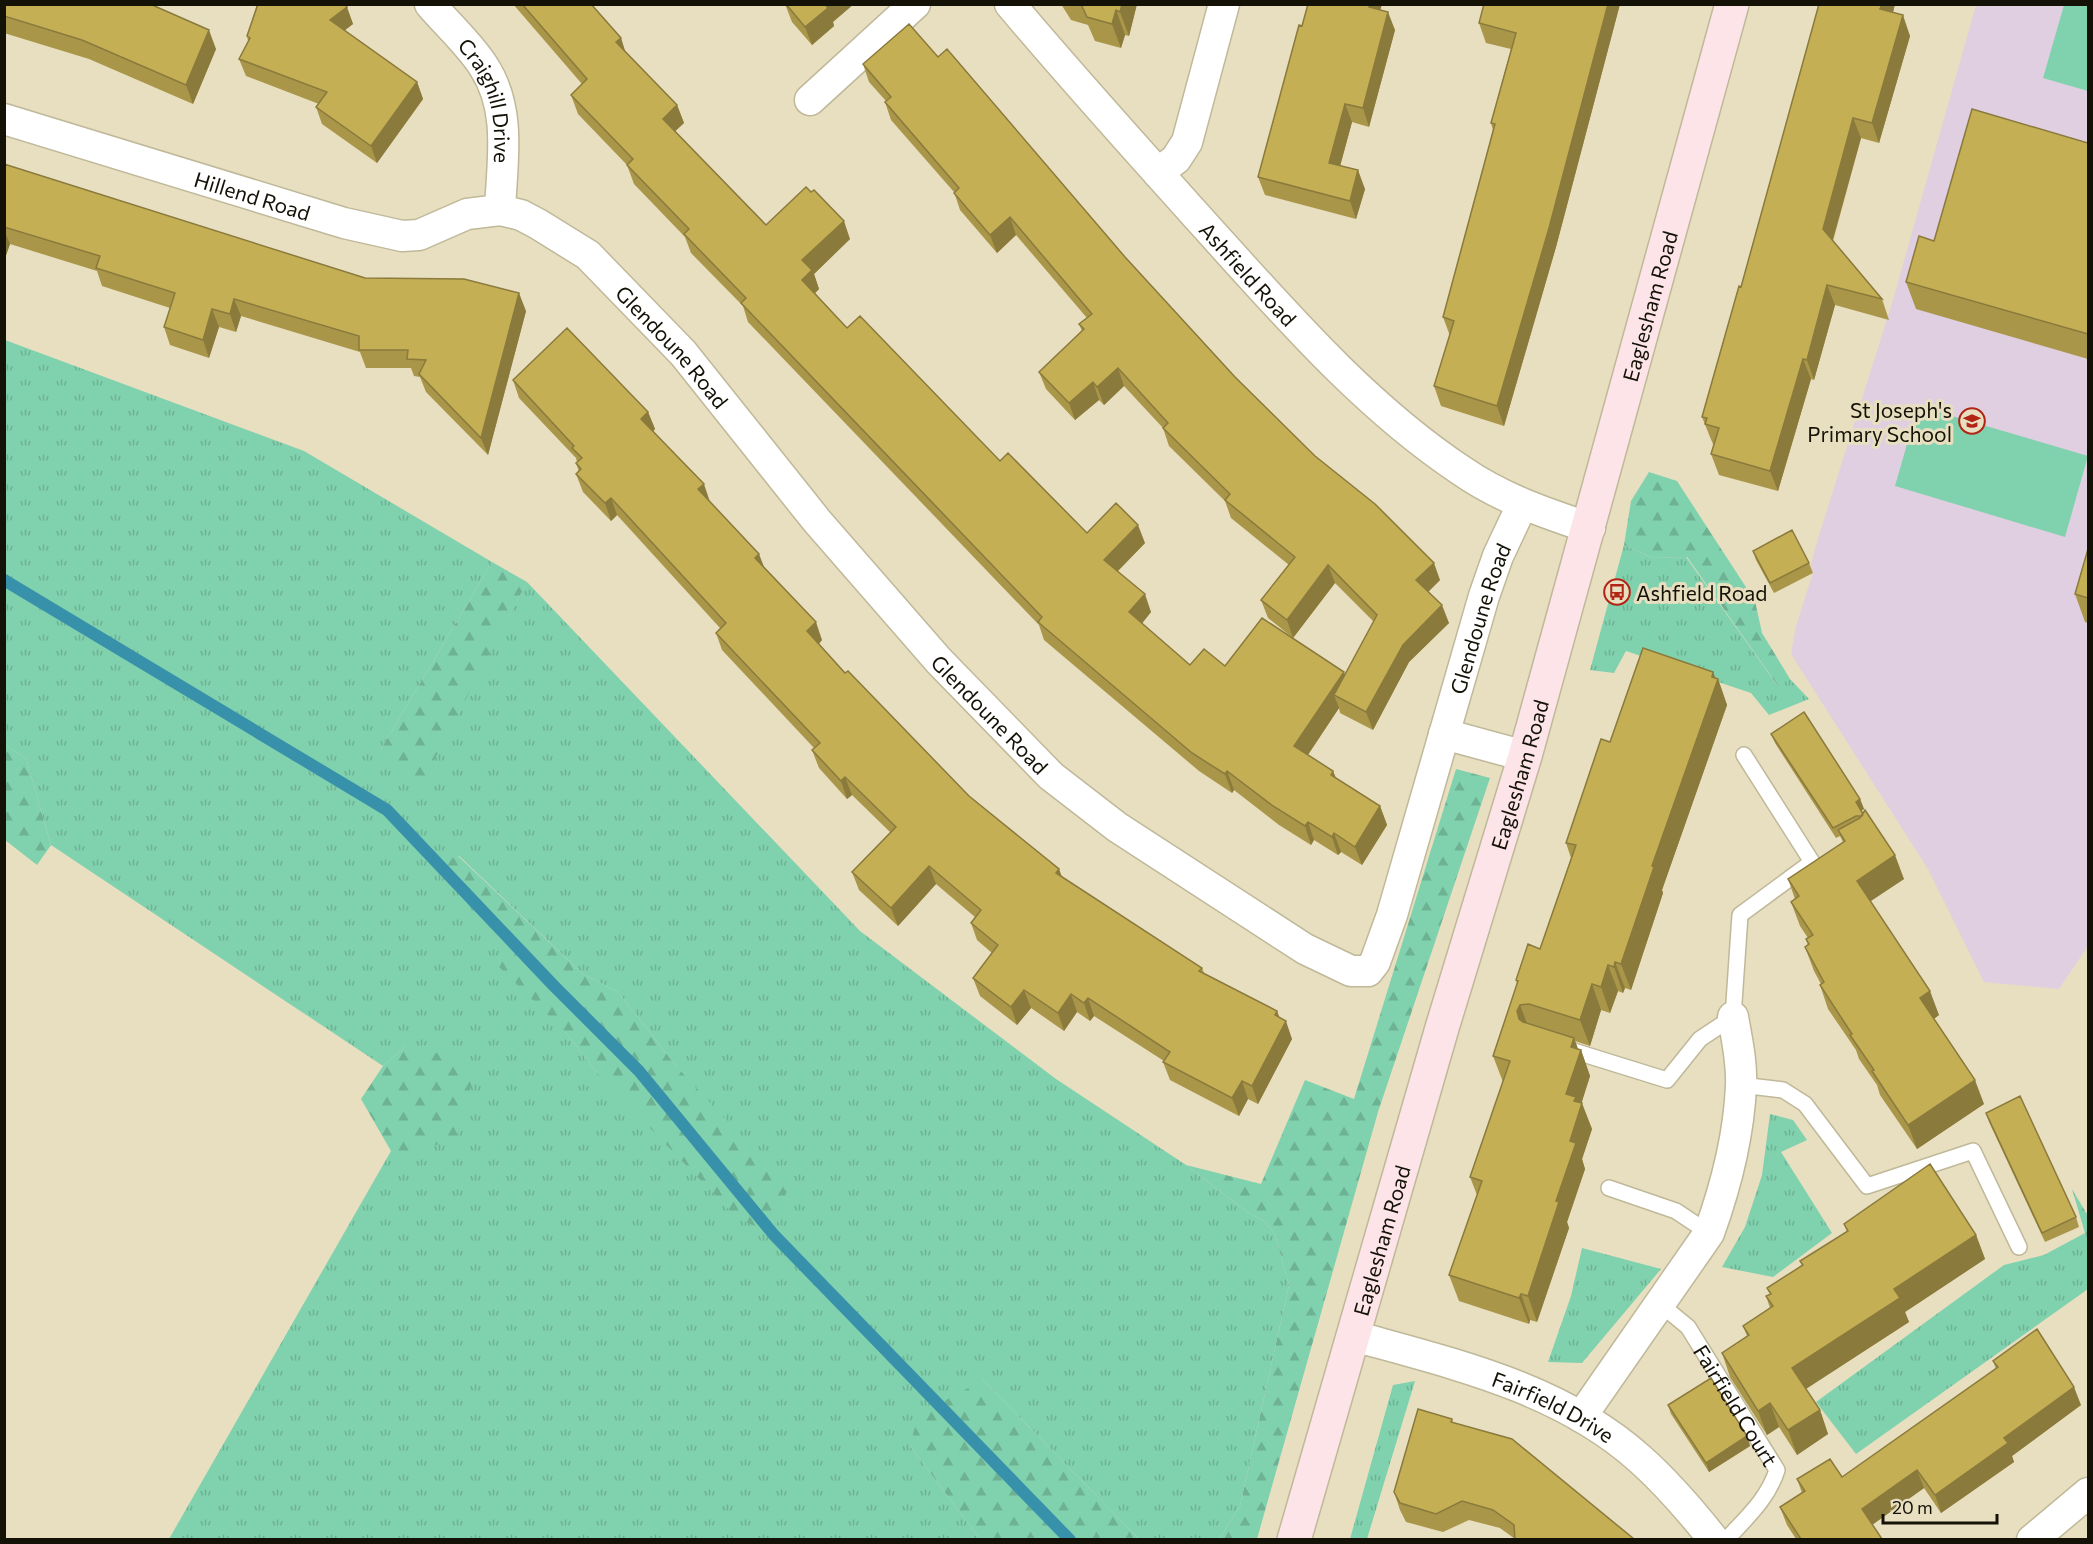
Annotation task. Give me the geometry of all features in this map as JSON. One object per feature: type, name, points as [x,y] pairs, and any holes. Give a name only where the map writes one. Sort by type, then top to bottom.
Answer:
[{"type":"main road","name":"Eaglesham Road","points":[[1294,1539],[1442,1028],[1525,756],[1590,528],[1732,4]]},
{"type":"street","name":"Craighill Drive","points":[[430,4],[482,64],[492,80],[502,108],[504,151],[500,210]]},
{"type":"street","points":[[810,100],[915,4]]},
{"type":"street","name":"Ashfield Road","points":[[1010,4],[1280,308],[1401,428],[1464,473],[1522,505],[1590,528]]},
{"type":"street","points":[[1158,173],[1176,159],[1187,142],[1224,4]]},
{"type":"street","name":"Hillend Road","points":[[4,119],[344,223],[402,236],[419,235],[467,214],[500,210]]},
{"type":"street","name":"Glendoune Road","points":[[500,210],[521,215],[588,255],[639,307],[683,353],[817,521],[939,661],[1051,776],[1117,827],[1305,949],[1351,971],[1368,971],[1375,962],[1392,915],[1497,556],[1522,505]]},
{"type":"street","points":[[1444,734],[1525,756]]},
{"type":"street","points":[[1581,1417],[1709,1233],[1720,1203],[1733,1148],[1741,1085],[1740,1057],[1733,1017]]},
{"type":"street","name":"Fairfield Drive","points":[[1354,1336],[1471,1368],[1525,1388],[1581,1417],[1639,1458],[1684,1503],[1714,1539]]},
{"type":"street","points":[[2032,1539],[2088,1494]]},
{"type":"lane","points":[[1547,1043],[1667,1080],[1700,1039],[1733,1017],[1740,915],[1818,860],[1744,755]]},
{"type":"lane","points":[[1741,1085],[1783,1090],[1804,1104],[1867,1186],[1973,1151],[2019,1247]]},
{"type":"lane","points":[[1610,1188],[1676,1211],[1709,1233]]},
{"type":"lane","name":"Fairfield Court","points":[[1660,1304],[1688,1327],[1777,1470],[1772,1487],[1763,1500],[1726,1539]]},
{"type":"shaded area","name":"St Joseph's Primary School","points":[[1976,5],[2088,5],[2088,946],[2059,989],[1984,982],[1928,869],[1791,654],[1796,626],[1813,573],[1810,568],[1817,542],[1893,300]]},
{"type":"green space","points":[[2064,5],[2088,5],[2088,91],[2043,78]]},
{"type":"green space","points":[[5,340],[304,451],[492,562],[381,749],[420,784],[527,582],[860,931],[1056,1079],[1186,1165],[1247,1212],[1264,1221],[1275,1234],[1289,1285],[1240,1506],[1219,1539],[1139,1539],[983,1380],[910,1446],[980,1539],[169,1539],[391,1151],[411,1151],[406,1046],[383,1066],[51,845],[26,758],[5,745]],"holes":[[[459,856],[583,974],[618,992],[677,1067],[599,1075],[566,1033],[505,935],[438,864]]]},
{"type":"green space","points":[[1918,406],[2088,456],[2065,537],[1895,486]]},
{"type":"green space","points":[[1649,472],[1677,481],[1755,601],[1762,633],[1790,679],[1778,686],[1687,557],[1653,558],[1624,545],[1631,501]]},
{"type":"green space","points":[[1624,545],[1653,558],[1686,557],[1777,685],[1790,679],[1809,699],[1769,715],[1751,693],[1626,651],[1614,673],[1590,670]]},
{"type":"green space","points":[[492,562],[527,582],[421,785],[389,767],[381,749]]},
{"type":"green space","points":[[5,745],[26,758],[51,845],[37,865],[5,840]]},
{"type":"green space","points":[[1456,769],[1490,778],[1378,1112],[1257,1539],[1219,1539],[1240,1506],[1289,1285],[1275,1234],[1264,1221],[1247,1212],[1186,1165],[1261,1184],[1305,1080],[1354,1099]]},
{"type":"green space","points":[[458,856],[583,974],[618,992],[677,1067],[787,1186],[774,1235],[737,1218],[599,1075],[566,1033],[495,963],[505,935],[437,863]]},
{"type":"green space","points":[[406,1046],[446,1055],[475,1072],[456,1140],[411,1151],[391,1151],[361,1099],[383,1066]]},
{"type":"green space","points":[[1770,1114],[1793,1120],[1807,1140],[1781,1152],[1832,1233],[1773,1277],[1722,1267],[1745,1227],[1762,1175]]},
{"type":"green space","points":[[2072,1189],[2088,1216],[2088,1243]]},
{"type":"green space","points":[[2085,1233],[2088,1243],[2088,1289],[1856,1454],[1816,1402],[2004,1265],[2044,1255]]},
{"type":"green space","points":[[1582,1248],[1661,1269],[1582,1363],[1548,1362],[1571,1296]]},
{"type":"green space","points":[[983,1380],[1139,1539],[980,1539],[910,1446],[918,1415]]},
{"type":"green space","points":[[1415,1381],[1367,1539],[1350,1539],[1393,1385]]},
{"type":"building","points":[[4,4],[150,4],[209,30],[186,85],[82,40],[4,16]]},
{"type":"building","points":[[258,4],[345,4],[347,7],[330,20],[417,82],[371,146],[316,107],[327,92],[239,59],[250,38],[247,36]]},
{"type":"building","points":[[522,4],[591,4],[621,38],[616,42],[677,105],[663,119],[766,225],[806,187],[811,192],[814,190],[844,221],[802,260],[812,270],[802,280],[847,328],[860,316],[1000,461],[1008,453],[1087,533],[1116,503],[1138,525],[1104,560],[1145,594],[1129,612],[1190,665],[1204,649],[1225,666],[1262,618],[1344,672],[1294,746],[1333,771],[1331,775],[1380,806],[1355,847],[1334,833],[1332,837],[1308,822],[1305,826],[1273,806],[1227,771],[1225,774],[1192,753],[1038,622],[1042,617],[741,303],[746,298],[684,234],[689,229],[627,165],[633,159],[571,95],[587,79]]},
{"type":"building","points":[[786,4],[825,4],[828,8],[805,27]]},
{"type":"building","points":[[1081,4],[1122,4],[1120,12],[1116,10],[1112,24],[1087,17]]},
{"type":"building","points":[[1308,4],[1370,4],[1369,7],[1388,12],[1363,108],[1345,104],[1329,163],[1358,170],[1350,201],[1258,177],[1299,25],[1302,26]]},
{"type":"building","points":[[1484,4],[1608,4],[1549,228],[1497,406],[1434,386],[1454,321],[1443,317],[1495,124],[1491,123],[1516,33],[1479,23]]},
{"type":"building","points":[[1819,4],[1882,4],[1880,9],[1903,15],[1872,123],[1853,118],[1823,229],[1882,299],[1827,285],[1807,360],[1803,359],[1770,471],[1711,454],[1719,428],[1705,424],[1707,418],[1702,417],[1739,286],[1741,287]]},
{"type":"building","points":[[909,24],[938,57],[947,49],[1125,257],[1235,377],[1315,456],[1375,504],[1434,563],[1416,580],[1442,605],[1403,645],[1366,712],[1334,695],[1377,615],[1328,565],[1287,620],[1261,600],[1295,557],[1225,500],[1230,494],[1163,428],[1168,423],[1118,368],[1097,387],[1093,382],[1069,403],[1039,372],[1084,329],[1079,324],[1092,314],[1010,217],[990,235],[954,193],[959,188],[885,102],[891,97],[863,64]]},
{"type":"building","points":[[1972,109],[2088,143],[2088,334],[1906,282],[1919,236],[1934,241]]},
{"type":"building","points":[[4,164],[365,278],[464,279],[519,293],[481,438],[419,374],[426,360],[407,359],[408,350],[359,350],[359,336],[234,299],[230,314],[212,309],[203,340],[164,327],[175,293],[96,268],[100,256],[4,227]]},
{"type":"building","points":[[567,328],[648,412],[641,419],[704,484],[698,489],[759,554],[755,558],[816,622],[807,631],[845,673],[848,671],[969,796],[1059,869],[1056,873],[1202,968],[1199,971],[1277,1011],[1275,1015],[1286,1021],[1252,1086],[1242,1081],[1232,1098],[1163,1062],[1170,1052],[1088,998],[1084,1003],[1071,994],[1058,1013],[1024,990],[1011,1007],[973,978],[998,945],[971,923],[981,910],[929,866],[891,908],[852,872],[896,827],[845,777],[841,781],[812,750],[820,743],[716,633],[726,623],[611,498],[605,503],[576,474],[581,469],[576,463],[582,458],[572,448],[574,446],[513,380]]},
{"type":"building","points":[[1792,530],[1809,563],[1770,583],[1753,551]]},
{"type":"building","points":[[2088,549],[2088,598],[2075,594]]},
{"type":"building","points":[[1643,648],[1713,672],[1712,677],[1718,679],[1652,866],[1654,867],[1621,964],[1615,962],[1614,967],[1608,965],[1601,987],[1592,984],[1580,1020],[1529,1004],[1520,1005],[1517,1011],[1519,1019],[1523,1022],[1574,1038],[1571,1047],[1581,1050],[1566,1094],[1576,1097],[1574,1101],[1582,1103],[1570,1141],[1576,1143],[1556,1201],[1559,1202],[1528,1296],[1521,1294],[1519,1298],[1449,1275],[1482,1181],[1470,1177],[1510,1061],[1493,1056],[1518,981],[1516,980],[1528,944],[1540,949],[1576,845],[1566,843],[1601,739],[1610,742]]},
{"type":"building","points":[[1804,712],[1860,799],[1856,802],[1862,816],[1856,816],[1833,828],[1771,734]]},
{"type":"building","points":[[1865,810],[1895,855],[1857,881],[1930,991],[1920,998],[1975,1080],[1908,1125],[1820,985],[1824,982],[1805,947],[1809,944],[1806,939],[1813,935],[1791,902],[1799,896],[1788,879],[1845,841],[1838,830],[1860,818]]},
{"type":"building","points":[[2020,1096],[2076,1217],[2042,1233],[1986,1113]]},
{"type":"building","points":[[1930,1164],[1976,1235],[1894,1289],[1900,1298],[1792,1368],[1820,1410],[1788,1430],[1770,1403],[1758,1411],[1722,1353],[1749,1335],[1743,1326],[1773,1306],[1766,1296],[1771,1294],[1767,1288],[1803,1265],[1800,1261],[1848,1231],[1844,1224]]},
{"type":"building","points":[[2037,1329],[2074,1387],[2004,1438],[2008,1443],[1935,1495],[1917,1470],[1862,1509],[1882,1539],[1801,1539],[1780,1507],[1805,1491],[1797,1479],[1830,1459],[1842,1477],[1998,1367],[1993,1361]]},
{"type":"building","points":[[1711,1378],[1747,1436],[1706,1463],[1668,1405]]},
{"type":"building","points":[[1418,1409],[1452,1419],[1451,1422],[1512,1439],[1634,1539],[1515,1539],[1514,1525],[1493,1510],[1462,1501],[1436,1514],[1400,1503],[1394,1492]]},
{"type":"waterway","points":[[4,580],[387,810],[554,986],[639,1071],[774,1235],[1070,1540]]},
{"type":"place","name":"St Joseph's Primary School","points":[[1972,421]]},
{"type":"place","name":"Ashfield Road","points":[[1617,592]]}]
